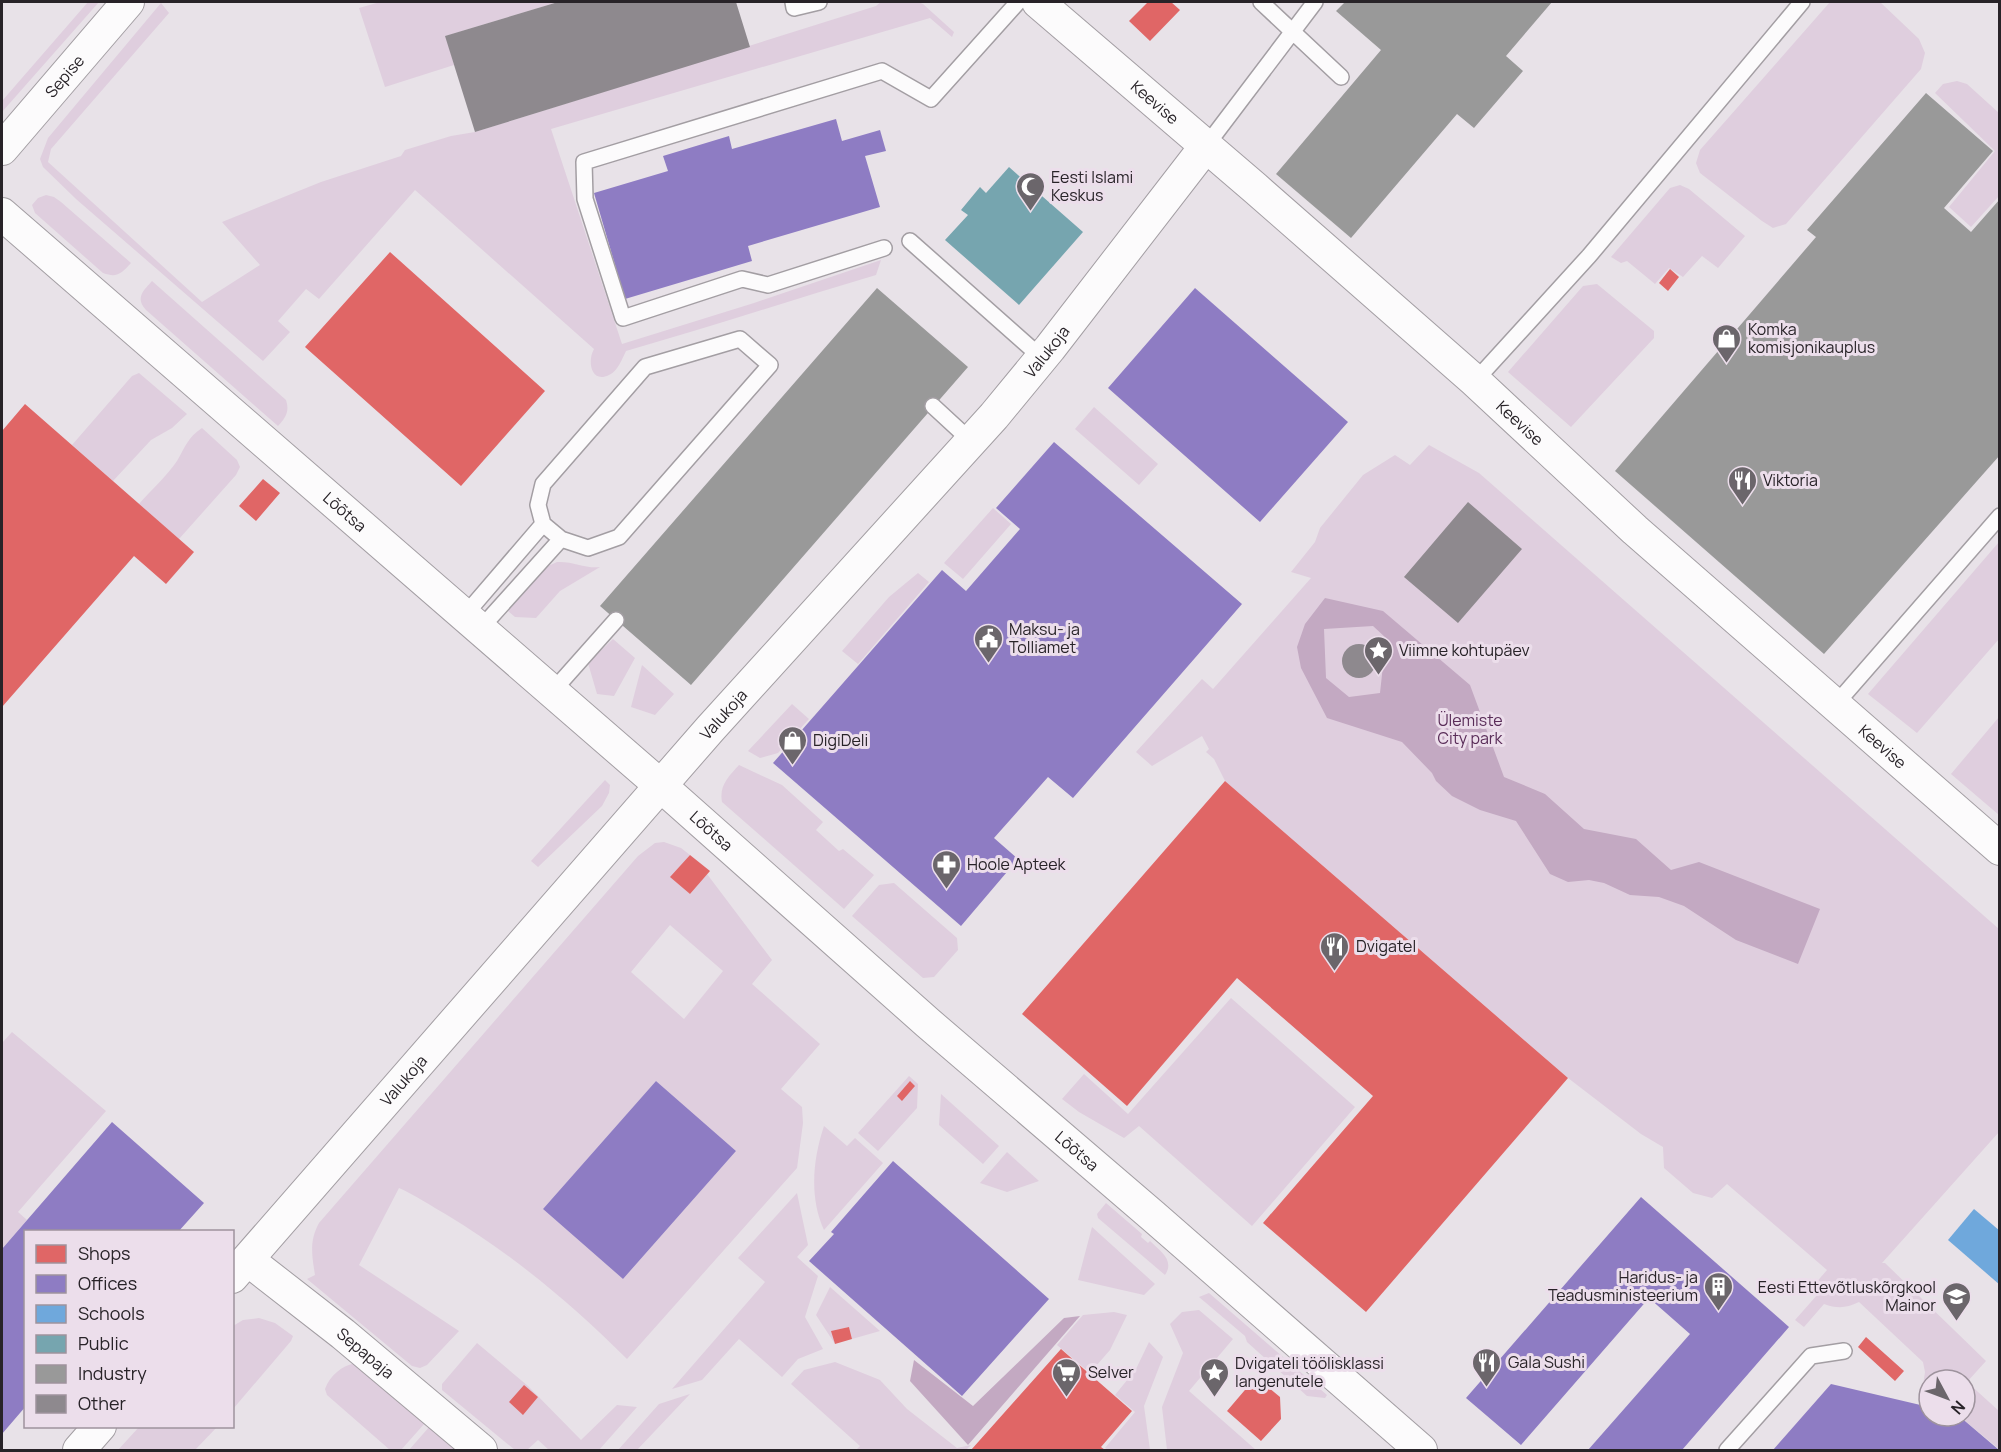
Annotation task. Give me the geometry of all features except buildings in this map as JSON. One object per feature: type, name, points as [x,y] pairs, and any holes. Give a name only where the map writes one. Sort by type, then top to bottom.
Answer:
[{"type":"street","name":"Sepise","points":[[2,149],[128,2]]},
{"type":"street","name":"Keevise","points":[[1048,5],[1475,381],[1635,530],[2000,849]]},
{"type":"street","name":"Valukoja","points":[[240,1269],[710,729],[972,442],[1042,358],[1206,146]]},
{"type":"street","name":"Lõõtsa","points":[[2,214],[661,786],[928,1023],[1421,1450]]},
{"type":"street","name":"Sepapaja","points":[[240,1269],[398,1379],[481,1450]]},
{"type":"street","points":[[79,1450],[98,1428]]},
{"type":"lane","points":[[793,2],[794,8],[819,2]]},
{"type":"lane","points":[[884,248],[768,285],[742,279],[623,318],[585,199],[584,162],[882,71],[931,99],[1017,2]]},
{"type":"lane","points":[[1261,2],[1341,77]]},
{"type":"lane","points":[[1206,146],[1315,2]]},
{"type":"lane","points":[[1475,381],[1588,256],[1802,2]]},
{"type":"lane","points":[[910,241],[1042,358]]},
{"type":"lane","points":[[740,339],[770,365],[619,537],[588,548],[561,539],[543,524],[538,505],[543,484],[645,367],[740,339]]},
{"type":"lane","points":[[933,406],[972,442]]},
{"type":"lane","points":[[1835,705],[2000,516]]},
{"type":"lane","points":[[472,622],[543,524]]},
{"type":"lane","points":[[472,622],[561,539]]},
{"type":"lane","points":[[552,692],[616,620]]},
{"type":"lane","points":[[1727,1450],[1810,1356],[1844,1351]]},
{"type":"green space","points":[[88,2],[99,2],[2,112],[2,101]]},
{"type":"green space","points":[[380,2],[558,2],[446,36],[454,65],[385,87],[359,8]]},
{"type":"green space","points":[[881,2],[923,4],[954,32],[952,37],[930,18],[551,129],[622,344],[881,260],[876,275],[626,351],[615,371],[603,377],[594,374],[592,370],[591,359],[594,349],[415,190],[319,299],[306,289],[278,321],[290,332],[263,361],[76,199],[43,167],[40,159],[48,138],[161,3],[169,13],[51,149],[48,162],[202,302],[260,265],[222,222],[321,182],[401,156],[405,150],[451,136],[475,132],[876,6]]},
{"type":"green space","points":[[1830,2],[1880,2],[1919,39],[1925,53],[1921,69],[1786,224],[1773,228],[1700,173],[1696,163],[1700,150]]},
{"type":"green space","points":[[1957,81],[1967,84],[1999,113],[1999,196],[1971,227],[1949,207],[1995,151],[1935,93],[1943,84]]},
{"type":"green space","points":[[1680,185],[1689,189],[1745,236],[1718,268],[1702,256],[1683,277],[1669,268],[1655,284],[1627,261],[1621,263],[1611,257],[1670,188]]},
{"type":"green space","points":[[46,195],[61,202],[131,263],[118,274],[103,273],[35,213],[32,205],[38,198]]},
{"type":"green space","points":[[152,281],[286,400],[286,415],[278,426],[146,310],[141,298],[143,291]]},
{"type":"green space","points":[[1597,284],[1654,331],[1654,338],[1571,427],[1508,372],[1583,286]]},
{"type":"green space","points":[[139,373],[187,414],[172,428],[151,440],[113,481],[72,445],[132,376]]},
{"type":"green space","points":[[1094,407],[1158,464],[1139,485],[1075,429]]},
{"type":"green space","points":[[202,428],[237,460],[240,467],[236,475],[179,539],[139,504],[164,478],[190,439]]},
{"type":"green space","name":"Ülemiste City park","points":[[1429,445],[1479,473],[1999,929],[1999,1132],[1882,1263],[1885,1263],[1986,1361],[1977,1371],[1977,1368],[1924,1368],[1923,1362],[1859,1302],[1842,1307],[1824,1304],[1804,1327],[1795,1320],[1818,1294],[1814,1290],[1814,1285],[1827,1270],[1727,1184],[1712,1198],[1693,1193],[1664,1168],[1663,1147],[1641,1134],[1568,1078],[1225,781],[1214,759],[1206,752],[1209,749],[1202,736],[1152,766],[1136,752],[1202,679],[1213,689],[1311,578],[1291,572],[1315,542],[1320,528],[1363,475],[1395,455],[1410,465]]},
{"type":"green space","points":[[993,508],[1011,524],[963,579],[944,563]]},
{"type":"green space","points":[[1999,542],[1999,639],[1917,733],[1868,694]]},
{"type":"green space","points":[[557,562],[600,567],[560,591],[536,618],[515,617],[508,611],[546,567]]},
{"type":"green space","points":[[918,573],[929,582],[858,664],[842,651],[889,597]]},
{"type":"green space","points":[[613,639],[635,658],[614,696],[597,694],[588,663]]},
{"type":"green space","points":[[642,665],[674,694],[655,715],[631,707]]},
{"type":"green space","points":[[792,704],[809,719],[778,753],[760,758],[748,751]]},
{"type":"green space","points":[[1999,717],[1999,815],[1951,774]]},
{"type":"green space","points":[[739,765],[782,785],[823,822],[816,830],[839,851],[843,849],[874,875],[844,909],[722,802],[723,786]]},
{"type":"green space","points":[[605,780],[610,785],[609,793],[602,806],[538,867],[531,861]]},
{"type":"green space","points":[[664,842],[681,848],[690,855],[671,877],[690,894],[707,874],[772,960],[752,984],[820,1044],[781,1089],[802,1107],[803,1123],[797,1168],[627,1359],[585,1319],[518,1264],[471,1230],[399,1188],[359,1265],[459,1331],[427,1365],[420,1368],[412,1366],[307,1279],[315,1275],[312,1249],[319,1223],[638,856],[655,843]],"holes":[[[670,925],[723,971],[684,1019],[631,972]],[[656,1081],[736,1151],[623,1279],[543,1209]]]},
{"type":"green space","points":[[894,883],[957,938],[958,950],[934,977],[923,978],[852,916],[879,885]]},
{"type":"green space","points":[[1231,998],[1355,1107],[1252,1226],[1139,1126],[1124,1138],[1079,1112],[1062,1099],[1084,1074],[1128,1114]]},
{"type":"green space","points":[[12,1032],[106,1111],[18,1212],[27,1220],[2,1249],[2,1043]]},
{"type":"green space","points":[[909,1076],[918,1084],[917,1108],[878,1151],[858,1133]]},
{"type":"green space","points":[[941,1094],[999,1146],[983,1164],[939,1125]]},
{"type":"green space","points":[[824,1126],[847,1146],[855,1138],[883,1163],[824,1230],[816,1204],[814,1178],[817,1152]]},
{"type":"green space","points":[[1007,1152],[1039,1181],[1007,1192],[980,1183]]},
{"type":"green space","points":[[797,1193],[808,1245],[797,1257],[818,1276],[805,1317],[823,1349],[798,1359],[782,1377],[739,1339],[702,1380],[672,1389],[765,1282],[738,1258]]},
{"type":"green space","points":[[1106,1203],[1142,1234],[1141,1237],[1148,1243],[1150,1241],[1162,1252],[1168,1265],[1165,1275],[1098,1218],[1097,1214]]},
{"type":"green space","points":[[1092,1227],[1155,1284],[1144,1295],[1078,1280]]},
{"type":"green space","points":[[830,1287],[880,1331],[852,1339],[849,1327],[832,1331],[835,1344],[816,1315]]},
{"type":"green space","points":[[1209,1293],[1327,1395],[1325,1398],[1307,1396],[1247,1342],[1245,1336],[1199,1297]]},
{"type":"green space","points":[[1199,1310],[1233,1339],[1189,1391],[1256,1450],[1167,1450],[1162,1407],[1183,1353],[1170,1324],[1182,1312]]},
{"type":"green space","points":[[1114,1312],[1127,1315],[1110,1350],[1090,1373],[1057,1345],[1083,1315]]},
{"type":"green space","points":[[259,1318],[275,1323],[293,1336],[234,1408],[234,1325],[243,1320]]},
{"type":"green space","points":[[1149,1342],[1163,1357],[1144,1406],[1150,1450],[1108,1450],[1105,1448],[1135,1412],[1115,1395],[1136,1369]]},
{"type":"green space","points":[[477,1343],[528,1386],[581,1440],[617,1405],[637,1407],[599,1450],[549,1450],[538,1440],[527,1450],[515,1450],[442,1390],[442,1384]]},
{"type":"green space","points":[[835,1362],[880,1380],[907,1409],[957,1448],[971,1445],[966,1450],[856,1450],[860,1446],[791,1384],[804,1370]]},
{"type":"green space","points":[[355,1363],[425,1423],[401,1450],[390,1450],[327,1395],[325,1389],[333,1375]]},
{"type":"green space","name":"Ülemiste City park","points":[[1977,1391],[1999,1411],[1999,1449],[1974,1428],[1977,1428]]},
{"type":"green space","points":[[690,1394],[637,1450],[618,1450],[659,1404]]},
{"type":"green space","points":[[430,1426],[457,1450],[409,1450]]},
{"type":"green space","points":[[138,1428],[216,1428],[195,1450],[118,1450]]},
{"type":"shaded area","points":[[1325,598],[1383,611],[1470,685],[1504,777],[1545,794],[1584,829],[1636,839],[1671,870],[1699,862],[1820,909],[1798,964],[1736,940],[1684,906],[1659,897],[1630,895],[1604,883],[1589,880],[1568,882],[1550,874],[1516,821],[1480,810],[1452,796],[1402,742],[1327,718],[1301,668],[1297,647],[1305,624]],"holes":[[[1373,626],[1386,638],[1380,693],[1349,697],[1326,678],[1324,629]]]},
{"type":"shaded area","points":[[1080,1316],[968,1445],[910,1381],[914,1360],[973,1406],[1064,1318]]},
{"type":"place","name":"Eesti Islami Keskus","points":[[1030,212]]},
{"type":"place","name":"Komka komisjonikauplus","points":[[1727,364]]},
{"type":"place","name":"Viktoria","points":[[1742,506]]},
{"type":"place","name":"Maksu- ja Tolliamet","points":[[988,664]]},
{"type":"place","name":"Viimne kohtupäev","points":[[1378,676]]},
{"type":"place","name":"DigiDeli","points":[[792,766]]},
{"type":"place","name":"Hoole Apteek","points":[[946,890]]},
{"type":"place","name":"Dvigatel","points":[[1335,972]]},
{"type":"place","name":"Haridus- ja Teadusministeerium","points":[[1719,1312]]},
{"type":"place","name":"Eesti Ettevõtluskõrgkool Mainor","points":[[1957,1322]]},
{"type":"place","name":"Gala Sushi","points":[[1487,1388]]},
{"type":"place","name":"Selver","points":[[1067,1398]]},
{"type":"place","name":"Dvigateli töölisklassi langenutele","points":[[1214,1398]]}]
